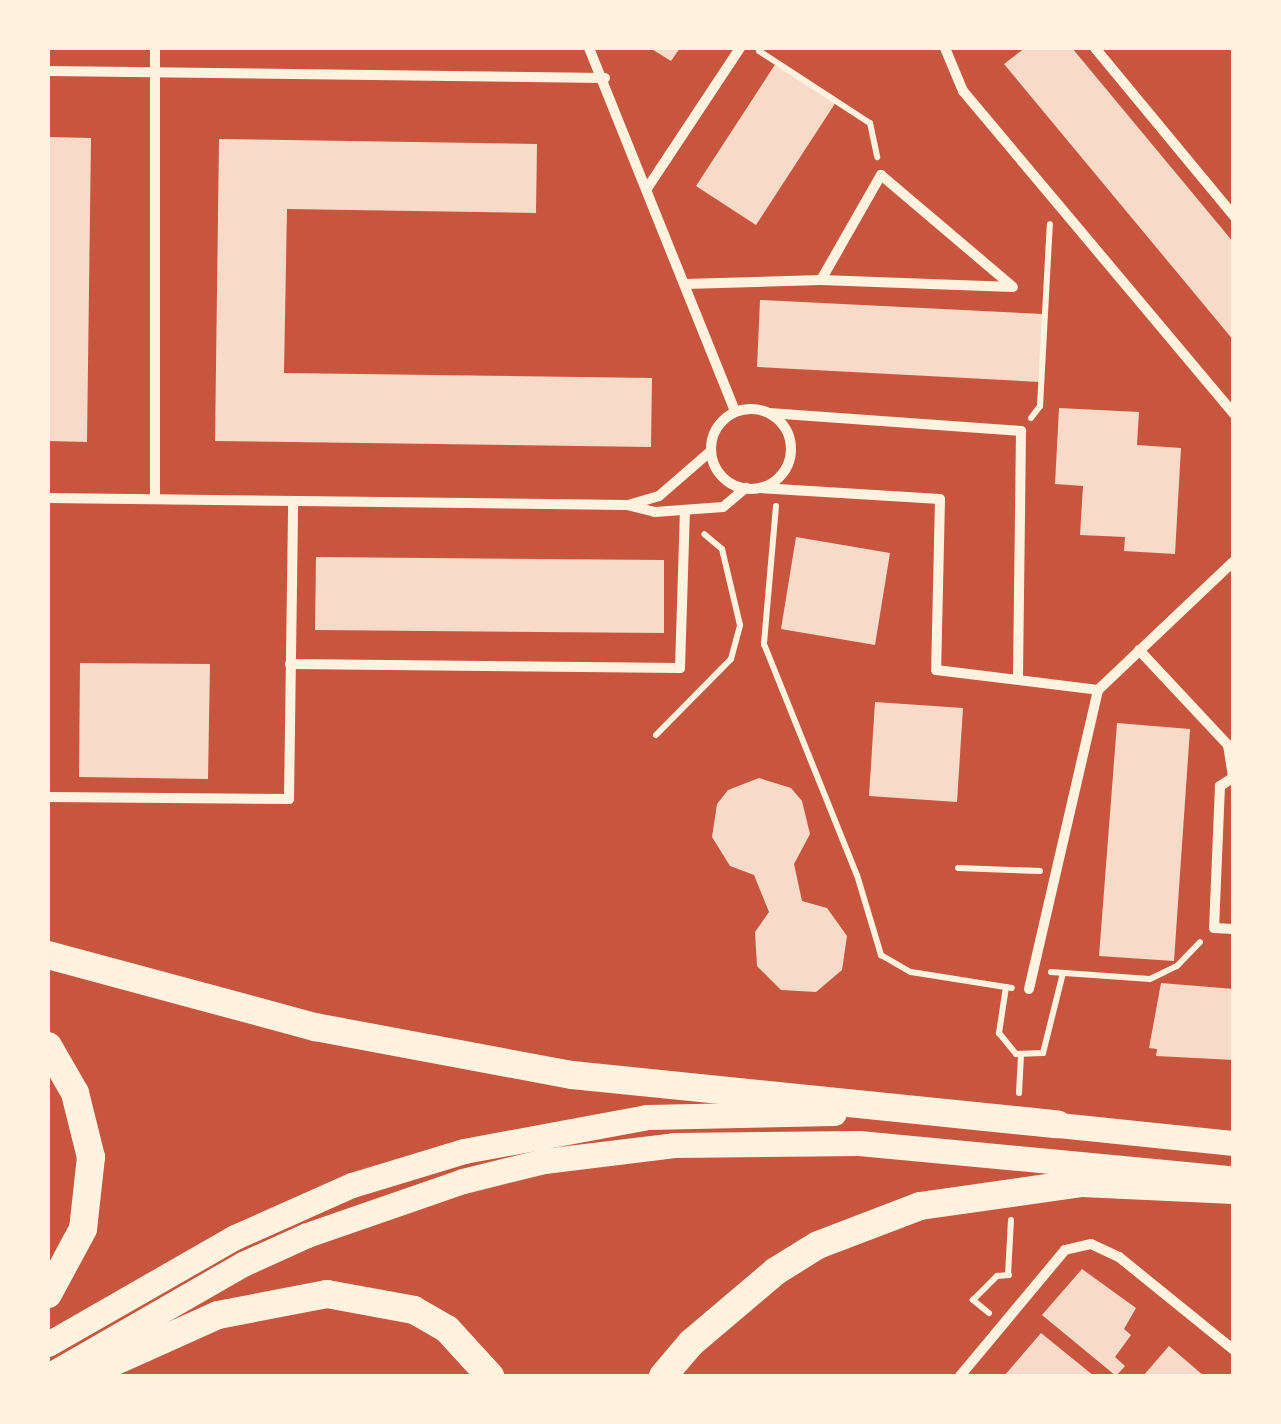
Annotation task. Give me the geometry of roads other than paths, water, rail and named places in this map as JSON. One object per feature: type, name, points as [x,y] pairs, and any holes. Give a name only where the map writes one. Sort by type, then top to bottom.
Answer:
[{"type":"highway","points":[[48,955],[315,1027],[536,1069],[1058,1124]]},
{"type":"highway","points":[[48,1046],[75,1092],[90,1158],[82,1229],[48,1294]]},
{"type":"highway","points":[[663,1376],[691,1343],[776,1270],[818,1245],[920,1206],[1082,1183],[1234,1190]]},
{"type":"highway","points":[[82,1376],[218,1315],[327,1294],[414,1310],[447,1329],[490,1376]]},
{"type":"main road","points":[[48,1344],[174,1268],[294,1210],[406,1168],[522,1137],[712,1113],[1058,1124],[1234,1143]]},
{"type":"main road","points":[[48,1376],[275,1250],[445,1187],[544,1161],[708,1143],[860,1143],[1234,1179]]},
{"type":"street","points":[[155,498],[156,48]]},
{"type":"street","points":[[589,48],[605,78],[735,412]]},
{"type":"street","points":[[648,188],[740,48]]},
{"type":"street","points":[[945,48],[964,91],[1234,414]]},
{"type":"street","points":[[1095,48],[1234,216]]},
{"type":"street","points":[[48,71],[605,78]]},
{"type":"street","points":[[685,284],[821,280],[1013,287],[881,175],[821,280]]},
{"type":"street","points":[[1018,677],[1020,431],[735,412],[716,428],[711,451],[722,476],[746,488],[940,499],[936,670],[1018,677],[1098,690]]},
{"type":"street","points":[[760,488],[790,460],[788,433],[769,413]]},
{"type":"street","points":[[627,505],[659,496],[711,451]]},
{"type":"street","points":[[48,498],[627,505],[685,512],[723,507],[746,488]]},
{"type":"street","points":[[48,797],[288,799],[293,500]]},
{"type":"street","points":[[290,664],[680,668],[688,528],[685,512]]},
{"type":"street","points":[[1029,989],[1098,690],[1234,561]]},
{"type":"street","points":[[1140,650],[1228,745],[1233,777],[1220,786],[1214,928],[1234,929]]},
{"type":"street","points":[[960,1376],[1064,1250],[1090,1244],[1119,1257],[1234,1350]]}]
